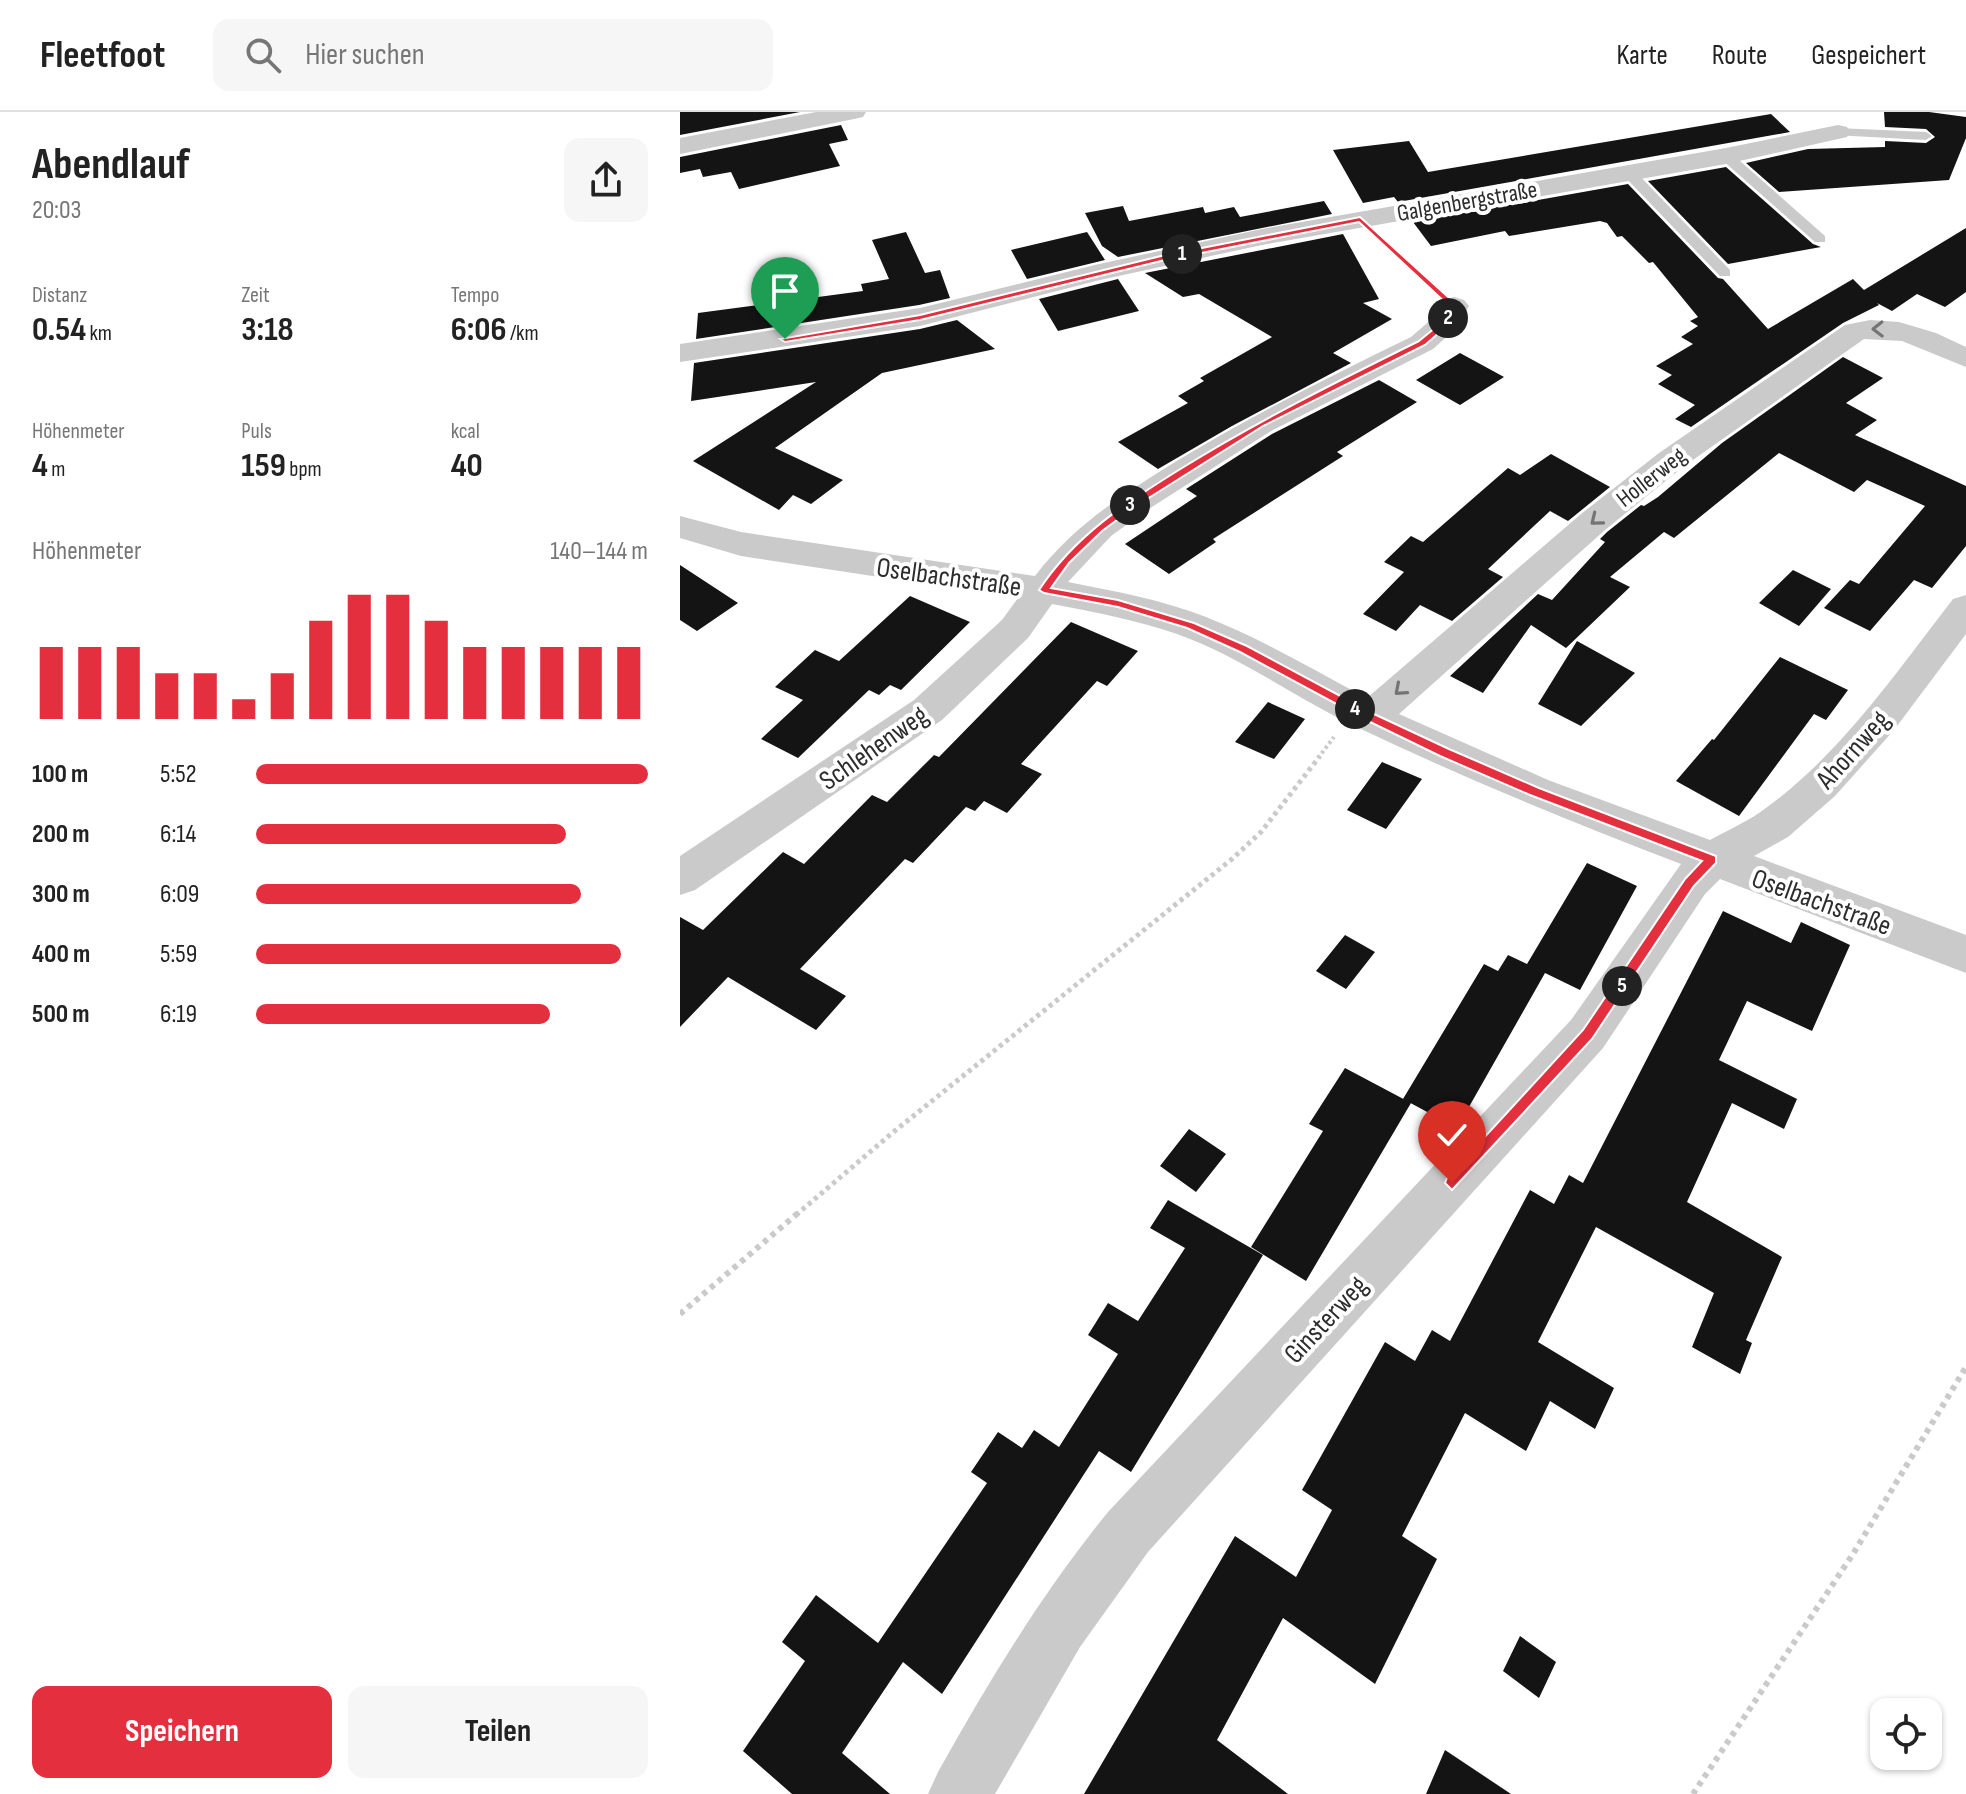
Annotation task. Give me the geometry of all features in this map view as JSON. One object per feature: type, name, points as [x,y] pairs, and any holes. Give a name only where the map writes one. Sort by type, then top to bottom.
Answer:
[{"type":"street","points":[[680,146],[854,112]]},
{"type":"street","name":"Galgenbergstraße","points":[[680,353],[920,317],[1161,258],[1360,219],[1726,156],[1838,132]]},
{"type":"street","name":"Schlehenweg","points":[[680,878],[928,710],[1015,629],[1065,561],[1099,528],[1132,504],[1271,418],[1422,343],[1445,323],[1454,306]]},
{"type":"street","name":"Hollerweg","points":[[1362,713],[1671,460],[1855,331],[1888,328],[1906,331],[1961,350]]},
{"type":"street","name":"Oselbachstraße","points":[[680,527],[741,544],[1118,604],[1191,625],[1244,649],[1362,713],[1534,791],[1966,954]]},
{"type":"street","name":"Ahornweg","points":[[1711,860],[1773,825],[1821,785],[1880,720],[1966,608]]},
{"type":"street","name":"Ginsterweg","points":[[960,1794],[1026,1674],[1083,1587],[1186,1467],[1587,1034],[1690,882],[1711,860]]},
{"type":"lane","name":"Galgenbergstraße","points":[[1838,132],[1926,136]]},
{"type":"lane","points":[[1726,156],[1820,239]]},
{"type":"lane","points":[[1629,173],[1725,273]]},
{"type":"path","points":[[1360,219],[1454,306]]},
{"type":"path","points":[[680,1314],[891,1134],[1232,859],[1261,832],[1362,713]]},
{"type":"path","points":[[1693,1794],[1853,1554],[1966,1367]]},
{"type":"building","points":[[680,112],[800,112],[680,135]]},
{"type":"building","points":[[1884,112],[1929,112],[1966,117],[1966,138],[1949,180],[1779,192],[1746,163],[1808,149],[1885,147],[1885,141],[1926,143],[1935,137],[1926,129],[1885,127]]},
{"type":"building","points":[[1771,114],[1790,132],[1398,202],[1394,197],[1363,203],[1333,150],[1409,141],[1428,172]]},
{"type":"building","points":[[841,125],[848,140],[829,144],[840,166],[739,189],[731,172],[703,177],[700,169],[680,173],[680,157]]},
{"type":"building","points":[[1726,167],[1813,244],[1821,247],[1728,264],[1648,181]]},
{"type":"building","points":[[1628,184],[1768,329],[1853,279],[1864,290],[1966,228],[1966,292],[1945,307],[1917,294],[1892,311],[1877,303],[1879,305],[1843,323],[1691,427],[1675,419],[1695,405],[1658,384],[1672,375],[1656,366],[1693,344],[1681,337],[1698,326],[1690,321],[1698,317],[1653,262],[1649,263],[1622,236],[1617,237],[1607,223],[1600,221],[1509,236],[1505,231],[1431,246],[1413,222]]},
{"type":"building","points":[[1324,201],[1332,214],[1118,257],[1102,246],[1085,213],[1123,206],[1129,221],[1203,207],[1205,213],[1234,207],[1240,217]]},
{"type":"building","points":[[906,232],[925,273],[940,270],[950,298],[696,339],[698,313],[863,291],[861,284],[889,279],[872,240]]},
{"type":"building","points":[[1087,232],[1105,260],[1027,279],[1011,250]]},
{"type":"building","points":[[1343,234],[1379,299],[1363,303],[1392,319],[1333,353],[1351,363],[1158,469],[1118,442],[1188,403],[1178,396],[1204,381],[1200,378],[1272,337],[1199,294],[1183,297],[1145,273]]},
{"type":"building","points":[[1118,279],[1139,311],[1058,331],[1039,299]]},
{"type":"building","points":[[957,320],[995,349],[882,373],[775,448],[843,480],[811,504],[793,495],[779,510],[693,461],[816,382],[691,401],[694,363],[920,329]]},
{"type":"building","points":[[1460,353],[1504,377],[1460,405],[1416,380]]},
{"type":"building","points":[[1843,357],[1883,378],[1846,403],[1877,420],[1855,435],[1966,486],[1966,546],[1932,588],[1914,580],[1870,631],[1824,608],[1850,580],[1859,584],[1925,506],[1867,480],[1854,492],[1779,453],[1674,538],[1664,532],[1610,577],[1630,587],[1566,648],[1531,625],[1483,693],[1450,676],[1538,594],[1552,600],[1605,542],[1600,539],[1607,532],[1641,505],[1658,497],[1722,443]]},
{"type":"building","points":[[1379,380],[1417,402],[1337,452],[1343,456],[1213,539],[1216,542],[1169,574],[1125,544],[1197,496],[1186,489],[1272,434]]},
{"type":"building","points":[[1551,454],[1610,487],[1568,521],[1550,511],[1488,569],[1503,577],[1452,621],[1420,605],[1396,631],[1363,614],[1404,572],[1384,562],[1411,536],[1423,542],[1508,468],[1520,475]]},
{"type":"building","points":[[680,565],[738,603],[697,631],[680,620]]},
{"type":"building","points":[[1793,570],[1831,589],[1799,626],[1759,603]]},
{"type":"building","points":[[910,596],[970,622],[901,690],[890,685],[879,695],[869,690],[798,758],[761,739],[803,700],[775,687],[815,650],[839,661]]},
{"type":"building","points":[[1071,622],[1138,651],[1107,686],[1097,681],[1021,764],[1042,774],[1007,813],[984,801],[975,811],[966,807],[913,863],[905,859],[800,969],[846,996],[816,1030],[728,977],[680,1027],[680,917],[703,930],[783,852],[804,864],[872,795],[887,802],[934,755],[939,757]]},
{"type":"building","points":[[1577,641],[1635,673],[1581,726],[1538,704]]},
{"type":"building","points":[[1780,657],[1848,690],[1826,720],[1814,714],[1739,816],[1676,781],[1714,740]]},
{"type":"building","points":[[1268,702],[1305,719],[1274,759],[1235,742]]},
{"type":"building","points":[[1382,762],[1422,779],[1386,829],[1347,810]]},
{"type":"building","points":[[1587,863],[1637,886],[1580,990],[1545,973],[1457,1128],[1403,1099],[1484,964],[1498,971],[1508,955],[1527,964]]},
{"type":"building","points":[[1723,911],[1791,943],[1801,922],[1850,945],[1812,1031],[1747,1001],[1719,1060],[1797,1099],[1784,1129],[1732,1103],[1687,1202],[1782,1257],[1746,1340],[1752,1343],[1740,1374],[1692,1347],[1714,1293],[1596,1227],[1538,1342],[1614,1388],[1595,1429],[1550,1401],[1526,1451],[1465,1413],[1402,1536],[1437,1559],[1375,1684],[1283,1618],[1217,1740],[1288,1794],[1084,1794],[1235,1536],[1296,1577],[1332,1510],[1302,1490],[1385,1342],[1415,1361],[1432,1330],[1450,1341],[1530,1190],[1554,1204],[1569,1175],[1583,1183]]},
{"type":"building","points":[[1345,935],[1375,952],[1346,989],[1316,971]]},
{"type":"building","points":[[1345,1068],[1411,1103],[1306,1281],[1251,1247],[1323,1131],[1309,1124]]},
{"type":"building","points":[[1189,1129],[1226,1154],[1196,1192],[1160,1166]]},
{"type":"building","points":[[1168,1200],[1263,1255],[1131,1472],[1099,1451],[942,1694],[903,1662],[842,1753],[890,1794],[792,1794],[743,1751],[805,1661],[782,1642],[816,1595],[878,1643],[987,1483],[971,1472],[998,1432],[1022,1448],[1034,1430],[1059,1447],[1118,1354],[1088,1335],[1108,1303],[1138,1321],[1185,1248],[1150,1228]]},
{"type":"building","points":[[1520,1636],[1556,1662],[1539,1698],[1503,1671]]},
{"type":"building","points":[[1445,1750],[1511,1794],[1426,1794]]},
{"type":"route","points":[[785,339],[920,317],[1161,258],[1360,219],[1454,306],[1445,323],[1422,343],[1394,359],[1304,399],[1132,504],[1099,528],[1065,561],[1044,590],[1118,604],[1191,625],[1244,649],[1444,753],[1711,860],[1690,882],[1587,1034],[1452,1183]]}]
